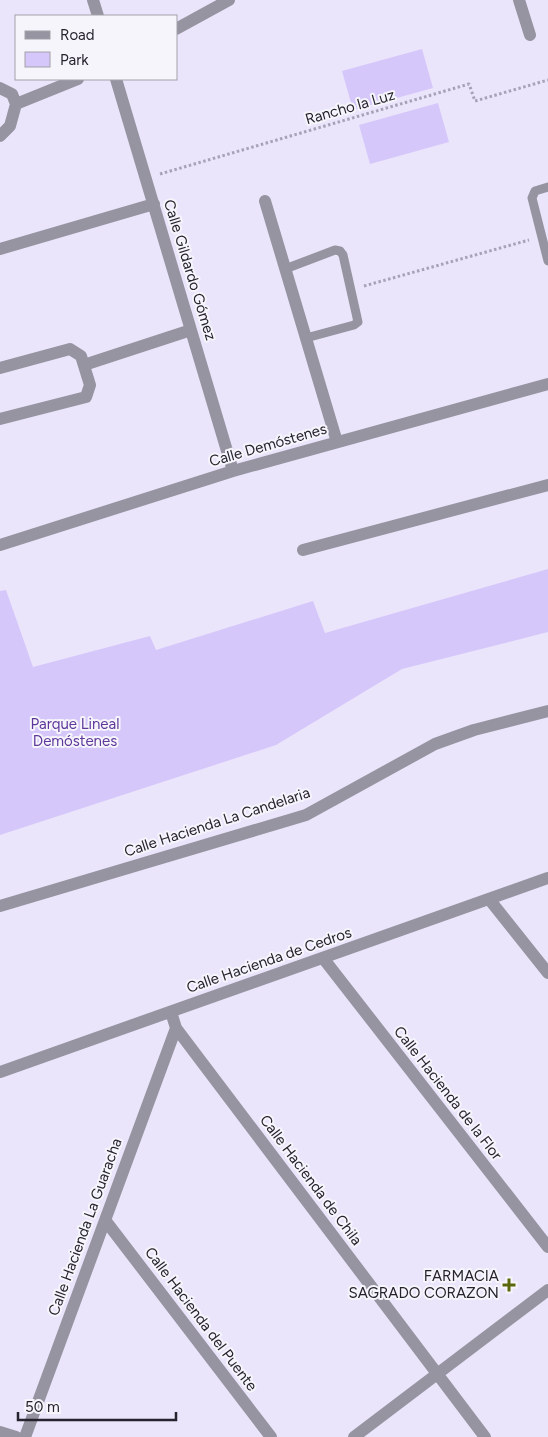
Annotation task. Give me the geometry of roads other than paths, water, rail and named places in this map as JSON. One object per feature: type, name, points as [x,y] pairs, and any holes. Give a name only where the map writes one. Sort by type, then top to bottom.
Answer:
[{"type":"street","points":[[93,0],[98,15]]},
{"type":"street","points":[[178,29],[229,0]]},
{"type":"street","points":[[520,0],[530,35]]},
{"type":"street","points":[[16,104],[76,80]]},
{"type":"street","name":"Calle Gildardo Gómez","points":[[116,80],[233,471]]},
{"type":"street","points":[[0,88],[12,94],[16,104],[10,126],[0,136]]},
{"type":"street","points":[[265,201],[337,442]]},
{"type":"street","points":[[0,249],[154,204]]},
{"type":"street","points":[[84,365],[191,330]]},
{"type":"street","points":[[0,368],[70,349],[79,353],[90,385],[86,397],[0,419]]},
{"type":"street","name":"Calle Demóstenes","points":[[0,545],[233,471],[548,384]]},
{"type":"street","points":[[303,550],[548,485]]},
{"type":"street","name":"Calle Hacienda La Candelaria","points":[[0,906],[306,815],[435,744],[474,730],[548,710]]},
{"type":"street","name":"Calle Hacienda de Cedros","points":[[0,1072],[548,878]]},
{"type":"street","points":[[488,899],[548,973]]},
{"type":"street","name":"Calle Hacienda de la Flor","points":[[323,958],[548,1247]]},
{"type":"street","name":"Calle Hacienda de Chila","points":[[171,1012],[176,1028],[485,1437]]},
{"type":"street","name":"Calle Hacienda La Guaracha","points":[[25,1437],[176,1028]]},
{"type":"street","name":"Calle Hacienda del Puente","points":[[105,1220],[271,1437]]},
{"type":"street","points":[[354,1437],[548,1290]]},
{"type":"street","points":[[0,1432],[16,1437]]},
{"type":"lane","points":[[548,187],[532,193],[548,261]]},
{"type":"lane","points":[[285,269],[338,250],[343,255],[358,316],[356,324],[306,338]]},
{"type":"place","name":"FARMACIA SAGRADO CORAZON","points":[[509,1285]]},
{"type":"park label","name":"Parque Lineal Demóstenes","points":[[75,732]]}]
